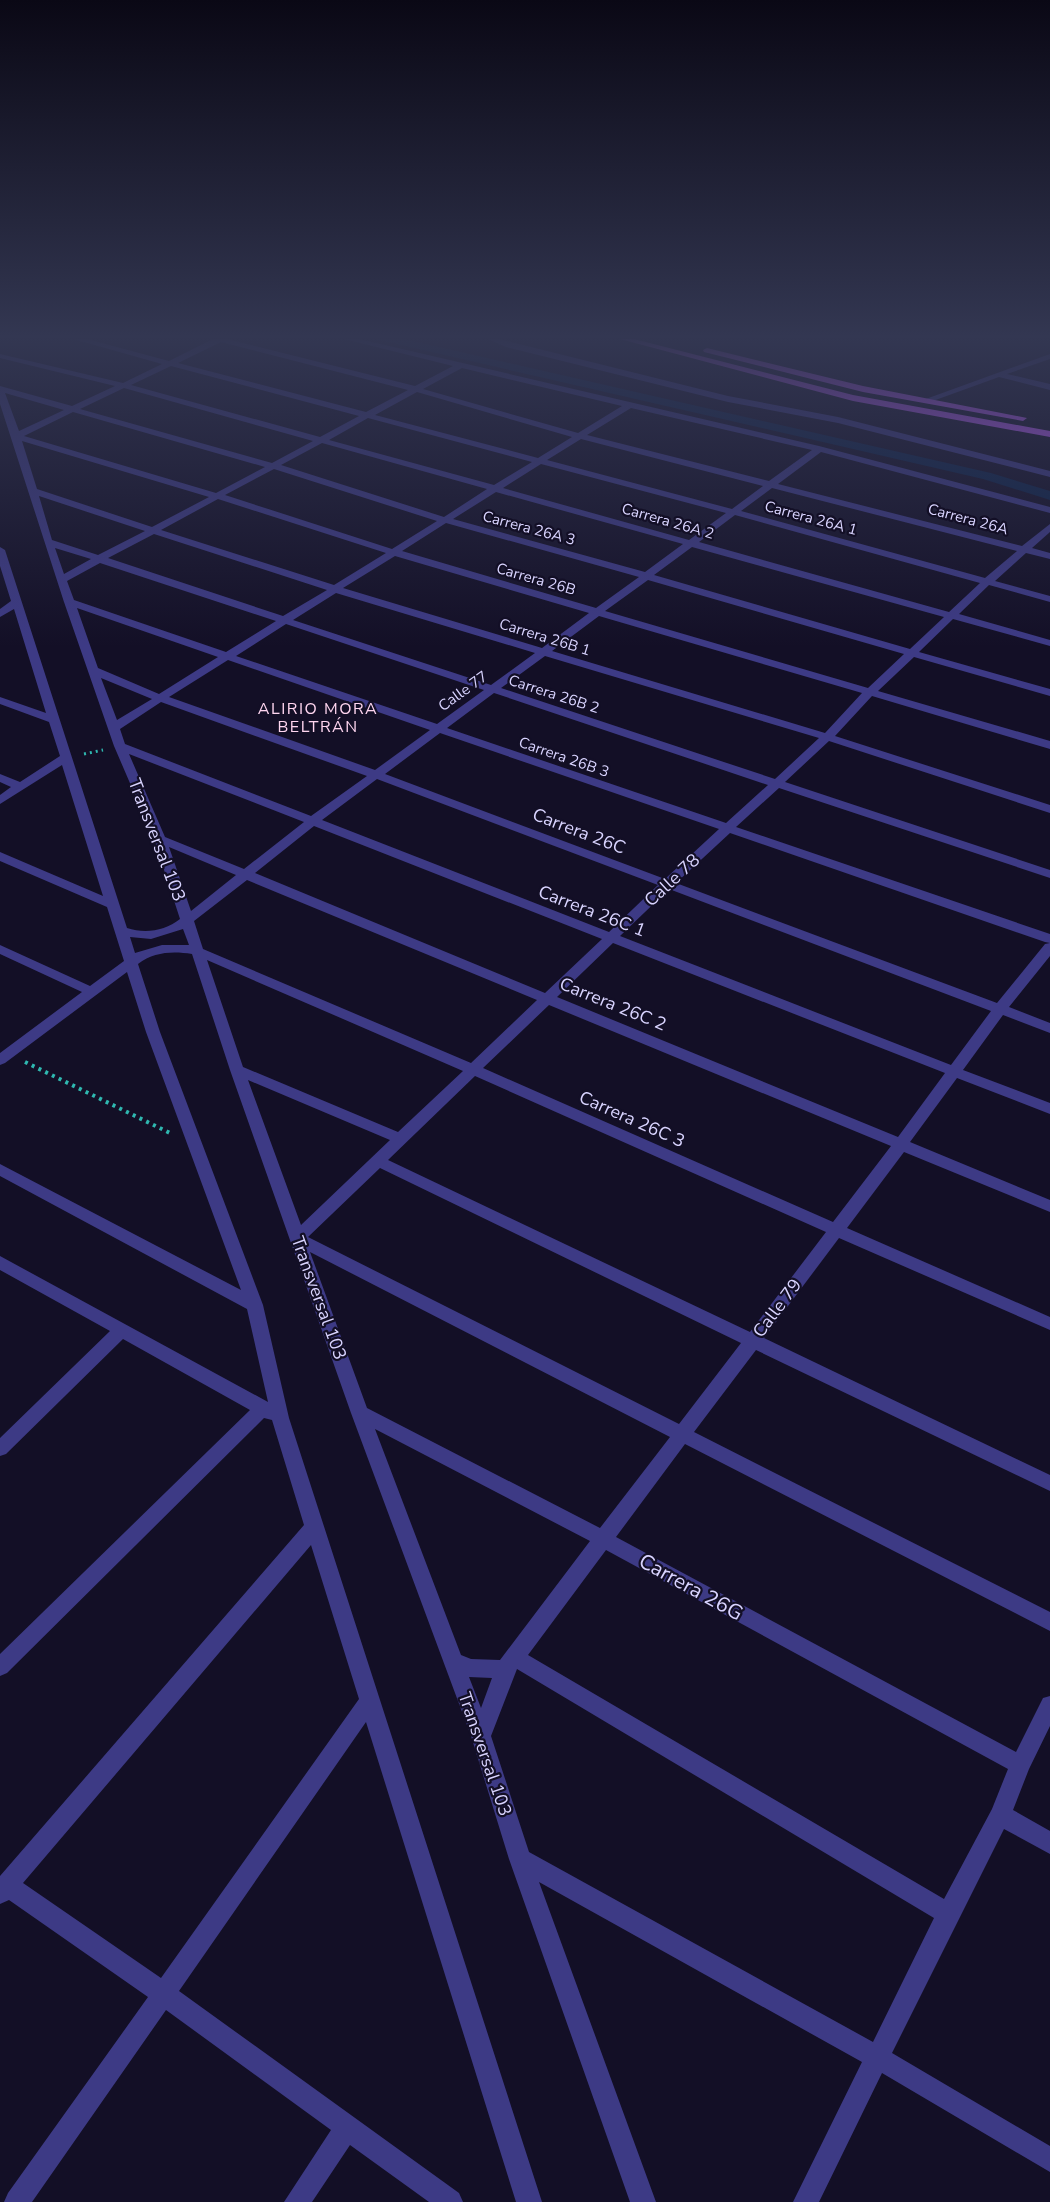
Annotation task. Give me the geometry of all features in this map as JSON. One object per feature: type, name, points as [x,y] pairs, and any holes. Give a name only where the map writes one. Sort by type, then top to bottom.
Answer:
[{"type":"street","name":"Transversal 103","points":[[18,442],[48,543],[120,746],[160,839],[237,1070],[360,1413],[481,1736],[520,1859],[643,2202]]},
{"type":"street","name":"Carrera 26B","points":[[35,442],[393,552],[1050,745]]},
{"type":"street","name":"Carrera 26A 3","points":[[185,442],[273,466],[445,520],[1050,693]]},
{"type":"street","points":[[62,579],[318,442]]},
{"type":"street","name":"Carrera 26A 2","points":[[327,442],[1050,642]]},
{"type":"street","name":"Carrera 26A 1","points":[[465,442],[734,512],[1050,599]]},
{"type":"street","points":[[114,727],[571,442]]},
{"type":"street","name":"Carrera 26A","points":[[604,442],[773,483],[1050,556]]},
{"type":"street","points":[[788,442],[1050,510]]},
{"type":"street","points":[[923,442],[1050,474]]},
{"type":"street","name":"Calle 77","points":[[120,930],[139,935],[171,931],[313,822],[819,449]]},
{"type":"street","name":"Carrera 26B 1","points":[[32,491],[335,589],[827,737],[1050,809]]},
{"type":"street","name":"Calle 78","points":[[297,1238],[667,884],[827,737],[871,691],[913,654],[951,615],[1050,527]]},
{"type":"street","name":"Carrera 26B 2","points":[[48,543],[1050,874]]},
{"type":"street","points":[[0,550],[131,963],[193,1145],[255,1305],[280,1418],[529,2202]]},
{"type":"street","points":[[0,583],[12,587]]},
{"type":"street","points":[[0,614],[17,602]]},
{"type":"street","name":"Carrera 26B 3","points":[[69,602],[1050,939]]},
{"type":"street","name":"Carrera 26C","points":[[95,671],[160,698],[377,775],[1050,1028]]},
{"type":"street","points":[[0,700],[54,720]]},
{"type":"street","name":"Carrera 26C 1","points":[[120,746],[1050,1109]]},
{"type":"street","points":[[0,800],[65,758]]},
{"type":"street","points":[[0,778],[21,787]]},
{"type":"street","name":"Carrera 26C 2","points":[[160,839],[1050,1206]]},
{"type":"street","points":[[0,856],[112,905]]},
{"type":"street","name":"Carrera 26C 3","points":[[131,963],[141,955],[169,947],[197,951],[474,1070],[1050,1324]]},
{"type":"street","name":"Calle 79","points":[[481,1736],[509,1663],[836,1231],[1000,1009],[1050,947]]},
{"type":"street","points":[[0,949],[90,991]]},
{"type":"street","points":[[3,1054],[131,963]]},
{"type":"street","points":[[237,1070],[401,1139]]},
{"type":"street","points":[[378,1161],[754,1339],[1050,1483]]},
{"type":"street","points":[[0,1168],[255,1305]]},
{"type":"street","points":[[297,1238],[1050,1622]]},
{"type":"street","points":[[0,1262],[280,1418]]},
{"type":"street","points":[[3,1442],[122,1330]]},
{"type":"street","points":[[0,1667],[263,1408]]},
{"type":"street","name":"Carrera 26G","points":[[360,1413],[603,1539],[1020,1766]]},
{"type":"street","points":[[315,1526],[4,1889],[162,1993],[450,2202]]},
{"type":"street","points":[[453,1661],[470,1668],[509,1663],[948,1914]]},
{"type":"street","points":[[17,2202],[370,1700]]},
{"type":"street","points":[[806,2202],[948,1914],[1000,1815],[1020,1766],[1050,1705]]},
{"type":"street","points":[[1000,1815],[1050,1843]]},
{"type":"street","points":[[520,1859],[877,2057],[1050,2160]]},
{"type":"street","points":[[297,2202],[346,2128]]},
{"type":"path","points":[[65,758],[120,746]]},
{"type":"path","points":[[3,1054],[193,1145]]},
{"type":"water","points":[[821,442],[854,442],[991,473],[1050,491],[1050,500],[983,479]]},
{"type":"district","name":"ALIRIO MORA BELTRÁN","points":[[318,717]]}]
